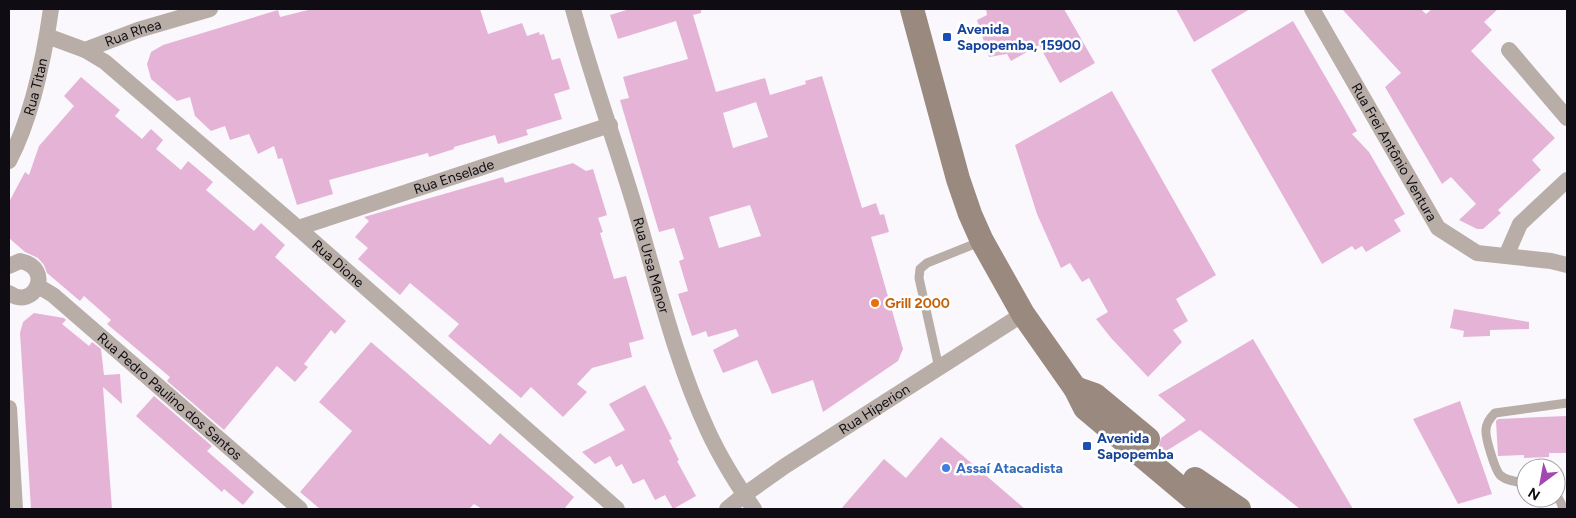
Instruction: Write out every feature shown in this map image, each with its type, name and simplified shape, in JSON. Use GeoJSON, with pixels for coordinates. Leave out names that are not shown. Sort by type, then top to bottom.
{"type":"FeatureCollection","features":[{"type":"Feature","properties":{"kind":"main road"},"geometry":{"type":"LineString","coordinates":[[912,9],[958,179],[970,214],[982,241],[1023,314],[1074,388],[1085,408],[1191,497],[1210,509]]}},
{"type":"Feature","properties":{"kind":"main road"},"geometry":{"type":"LineString","coordinates":[[1074,388],[1095,395],[1202,485],[1239,509]]}},
{"type":"Feature","properties":{"kind":"street","name":"Rua Titan"},"geometry":{"type":"LineString","coordinates":[[9,161],[24,126],[47,36],[51,9]]}},
{"type":"Feature","properties":{"kind":"street","name":"Rua Rhea"},"geometry":{"type":"LineString","coordinates":[[85,50],[138,30],[210,9]]}},
{"type":"Feature","properties":{"kind":"street","name":"Rua Ursa Menor"},"geometry":{"type":"LineString","coordinates":[[573,9],[587,60],[610,125],[683,368],[708,432],[754,509]]}},
{"type":"Feature","properties":{"kind":"street","name":"Rua Frei Antônio Ventura"},"geometry":{"type":"LineString","coordinates":[[1312,9],[1438,228],[1477,253],[1567,265]]}},
{"type":"Feature","properties":{"kind":"street","name":"Rua Dione"},"geometry":{"type":"LineString","coordinates":[[47,36],[85,50],[105,62],[298,228],[617,509]]}},
{"type":"Feature","properties":{"kind":"street"},"geometry":{"type":"LineString","coordinates":[[1509,50],[1567,118]]}},
{"type":"Feature","properties":{"kind":"street","name":"Rua Enselade"},"geometry":{"type":"LineString","coordinates":[[298,228],[610,125]]}},
{"type":"Feature","properties":{"kind":"street"},"geometry":{"type":"LineString","coordinates":[[1506,256],[1520,224],[1567,180]]}},
{"type":"Feature","properties":{"kind":"street"},"geometry":{"type":"LineString","coordinates":[[10,297],[24,297],[35,291],[38,286],[38,274],[32,264],[20,261],[11,262]]}},
{"type":"Feature","properties":{"kind":"street","name":"Rua Pedro Paulino dos Santos"},"geometry":{"type":"LineString","coordinates":[[38,286],[53,295],[300,509]]}},
{"type":"Feature","properties":{"kind":"street","name":"Rua Hiperion"},"geometry":{"type":"LineString","coordinates":[[727,509],[785,466],[1023,314]]}},
{"type":"Feature","properties":{"kind":"street"},"geometry":{"type":"LineString","coordinates":[[9,408],[15,509]]}},
{"type":"Feature","properties":{"kind":"lane"},"geometry":{"type":"LineString","coordinates":[[939,368],[919,278],[920,269],[927,264],[982,241]]}},
{"type":"Feature","properties":{"kind":"lane"},"geometry":{"type":"LineString","coordinates":[[1516,481],[1501,476],[1497,470],[1486,431],[1488,420],[1495,413],[1567,403]]}},
{"type":"Feature","properties":{"kind":"building"},"geometry":{"type":"Polygon","coordinates":[[[312,9],[480,9],[488,34],[522,23],[527,36],[539,32],[540,35],[544,34],[552,60],[560,58],[570,89],[554,94],[562,119],[526,130],[528,135],[498,144],[495,135],[454,147],[454,149],[429,157],[428,153],[329,180],[333,194],[297,205],[282,158],[278,159],[274,146],[258,154],[249,134],[230,140],[225,126],[211,131],[195,116],[190,97],[177,101],[151,79],[147,64],[151,52],[163,45],[278,10],[280,17],[312,9]]]}},
{"type":"Feature","properties":{"kind":"building"},"geometry":{"type":"Polygon","coordinates":[[[630,9],[701,9],[701,13],[693,15],[716,92],[765,78],[770,95],[806,84],[805,81],[822,76],[862,208],[876,203],[880,215],[884,214],[889,232],[871,237],[903,349],[898,361],[823,412],[813,380],[772,394],[757,360],[723,373],[713,350],[739,336],[736,329],[708,337],[706,331],[692,336],[678,294],[688,291],[679,261],[684,259],[674,228],[659,232],[620,100],[629,98],[623,77],[688,59],[676,21],[618,39],[610,15],[630,9]],[[756,102],[723,113],[733,148],[768,137],[756,102]],[[750,205],[709,217],[719,248],[761,236],[750,205]]]}},
{"type":"Feature","properties":{"kind":"building"},"geometry":{"type":"Polygon","coordinates":[[[986,9],[1064,9],[1095,63],[1060,83],[1039,45],[1011,61],[1007,54],[989,57],[977,20],[987,15],[986,9]]]}},
{"type":"Feature","properties":{"kind":"building"},"geometry":{"type":"Polygon","coordinates":[[[1176,9],[1250,9],[1194,42],[1176,9]]]}},
{"type":"Feature","properties":{"kind":"building"},"geometry":{"type":"Polygon","coordinates":[[[1342,9],[1421,9],[1426,14],[1432,9],[1498,9],[1484,22],[1492,30],[1471,51],[1555,138],[1532,160],[1541,170],[1498,210],[1501,213],[1483,229],[1477,229],[1459,220],[1476,204],[1451,177],[1442,184],[1385,87],[1401,73],[1342,9]]]}},
{"type":"Feature","properties":{"kind":"building"},"geometry":{"type":"Polygon","coordinates":[[[1293,21],[1357,131],[1352,134],[1369,152],[1405,214],[1394,220],[1401,231],[1366,252],[1362,246],[1355,250],[1352,246],[1322,264],[1211,70],[1293,21]]]}},
{"type":"Feature","properties":{"kind":"building"},"geometry":{"type":"Polygon","coordinates":[[[81,77],[120,110],[115,116],[142,139],[151,129],[163,140],[156,149],[181,170],[188,161],[213,182],[206,190],[254,231],[261,223],[285,245],[275,257],[346,321],[335,334],[331,330],[304,364],[308,367],[295,382],[277,366],[224,430],[167,381],[170,377],[107,324],[111,320],[84,296],[80,301],[47,273],[44,265],[38,258],[25,252],[9,238],[9,202],[25,172],[29,175],[39,146],[74,106],[64,96],[81,77]]]}},
{"type":"Feature","properties":{"kind":"building"},"geometry":{"type":"Polygon","coordinates":[[[1112,91],[1216,275],[1176,299],[1188,321],[1173,330],[1182,342],[1148,377],[1111,338],[1096,319],[1108,312],[1089,278],[1082,282],[1070,263],[1061,268],[1037,214],[1015,145],[1112,91]]]}},
{"type":"Feature","properties":{"kind":"building"},"geometry":{"type":"Polygon","coordinates":[[[573,163],[586,171],[593,169],[607,215],[598,218],[603,232],[600,233],[614,279],[626,276],[644,339],[629,343],[632,357],[592,368],[577,384],[587,392],[563,417],[531,387],[521,398],[448,336],[459,324],[410,283],[400,295],[358,259],[368,248],[355,237],[369,221],[364,217],[503,177],[505,183],[573,163]]]}},
{"type":"Feature","properties":{"kind":"building"},"geometry":{"type":"Polygon","coordinates":[[[1454,309],[1529,322],[1529,329],[1490,330],[1490,336],[1463,337],[1464,331],[1450,328],[1454,309]]]}},
{"type":"Feature","properties":{"kind":"building"},"geometry":{"type":"Polygon","coordinates":[[[34,313],[64,318],[66,320],[62,324],[89,346],[92,342],[101,349],[104,375],[120,374],[122,404],[103,387],[112,509],[31,509],[20,333],[23,322],[34,313]]]}},
{"type":"Feature","properties":{"kind":"building"},"geometry":{"type":"Polygon","coordinates":[[[1253,339],[1353,509],[1300,509],[1200,430],[1163,453],[1159,446],[1161,438],[1186,420],[1158,395],[1253,339]]]}},
{"type":"Feature","properties":{"kind":"building"},"geometry":{"type":"Polygon","coordinates":[[[371,342],[490,445],[500,433],[574,497],[564,509],[482,509],[474,504],[469,509],[320,509],[300,492],[352,431],[319,402],[371,342]]]}},
{"type":"Feature","properties":{"kind":"building"},"geometry":{"type":"Polygon","coordinates":[[[645,385],[672,439],[669,440],[679,460],[677,461],[696,496],[673,509],[665,495],[655,500],[644,479],[633,484],[622,464],[616,467],[610,456],[595,464],[582,452],[625,430],[609,404],[645,385]]]}},
{"type":"Feature","properties":{"kind":"building"},"geometry":{"type":"Polygon","coordinates":[[[154,396],[212,446],[207,451],[254,492],[243,505],[224,489],[222,492],[136,416],[154,396]]]}},
{"type":"Feature","properties":{"kind":"building"},"geometry":{"type":"Polygon","coordinates":[[[1460,401],[1492,494],[1458,504],[1413,419],[1460,401]]]}},
{"type":"Feature","properties":{"kind":"building"},"geometry":{"type":"Polygon","coordinates":[[[1566,416],[1567,453],[1549,453],[1549,457],[1524,458],[1524,455],[1498,456],[1496,421],[1498,419],[1566,416]]]}},
{"type":"Feature","properties":{"kind":"building","name":"Assaí Atacadista"},"geometry":{"type":"Polygon","coordinates":[[[941,437],[1025,509],[841,509],[884,459],[906,478],[941,437]]]}},
{"type":"Feature","properties":{"kind":"place","name":"Avenida Sapopemba, 15900"},"geometry":{"type":"Point","coordinates":[947,37]}},
{"type":"Feature","properties":{"kind":"place","name":"Grill 2000"},"geometry":{"type":"Point","coordinates":[875,303]}},
{"type":"Feature","properties":{"kind":"place","name":"Avenida Sapopemba"},"geometry":{"type":"Point","coordinates":[1087,446]}},
{"type":"Feature","properties":{"kind":"place","name":"Assaí Atacadista"},"geometry":{"type":"Point","coordinates":[946,468]}}]}
